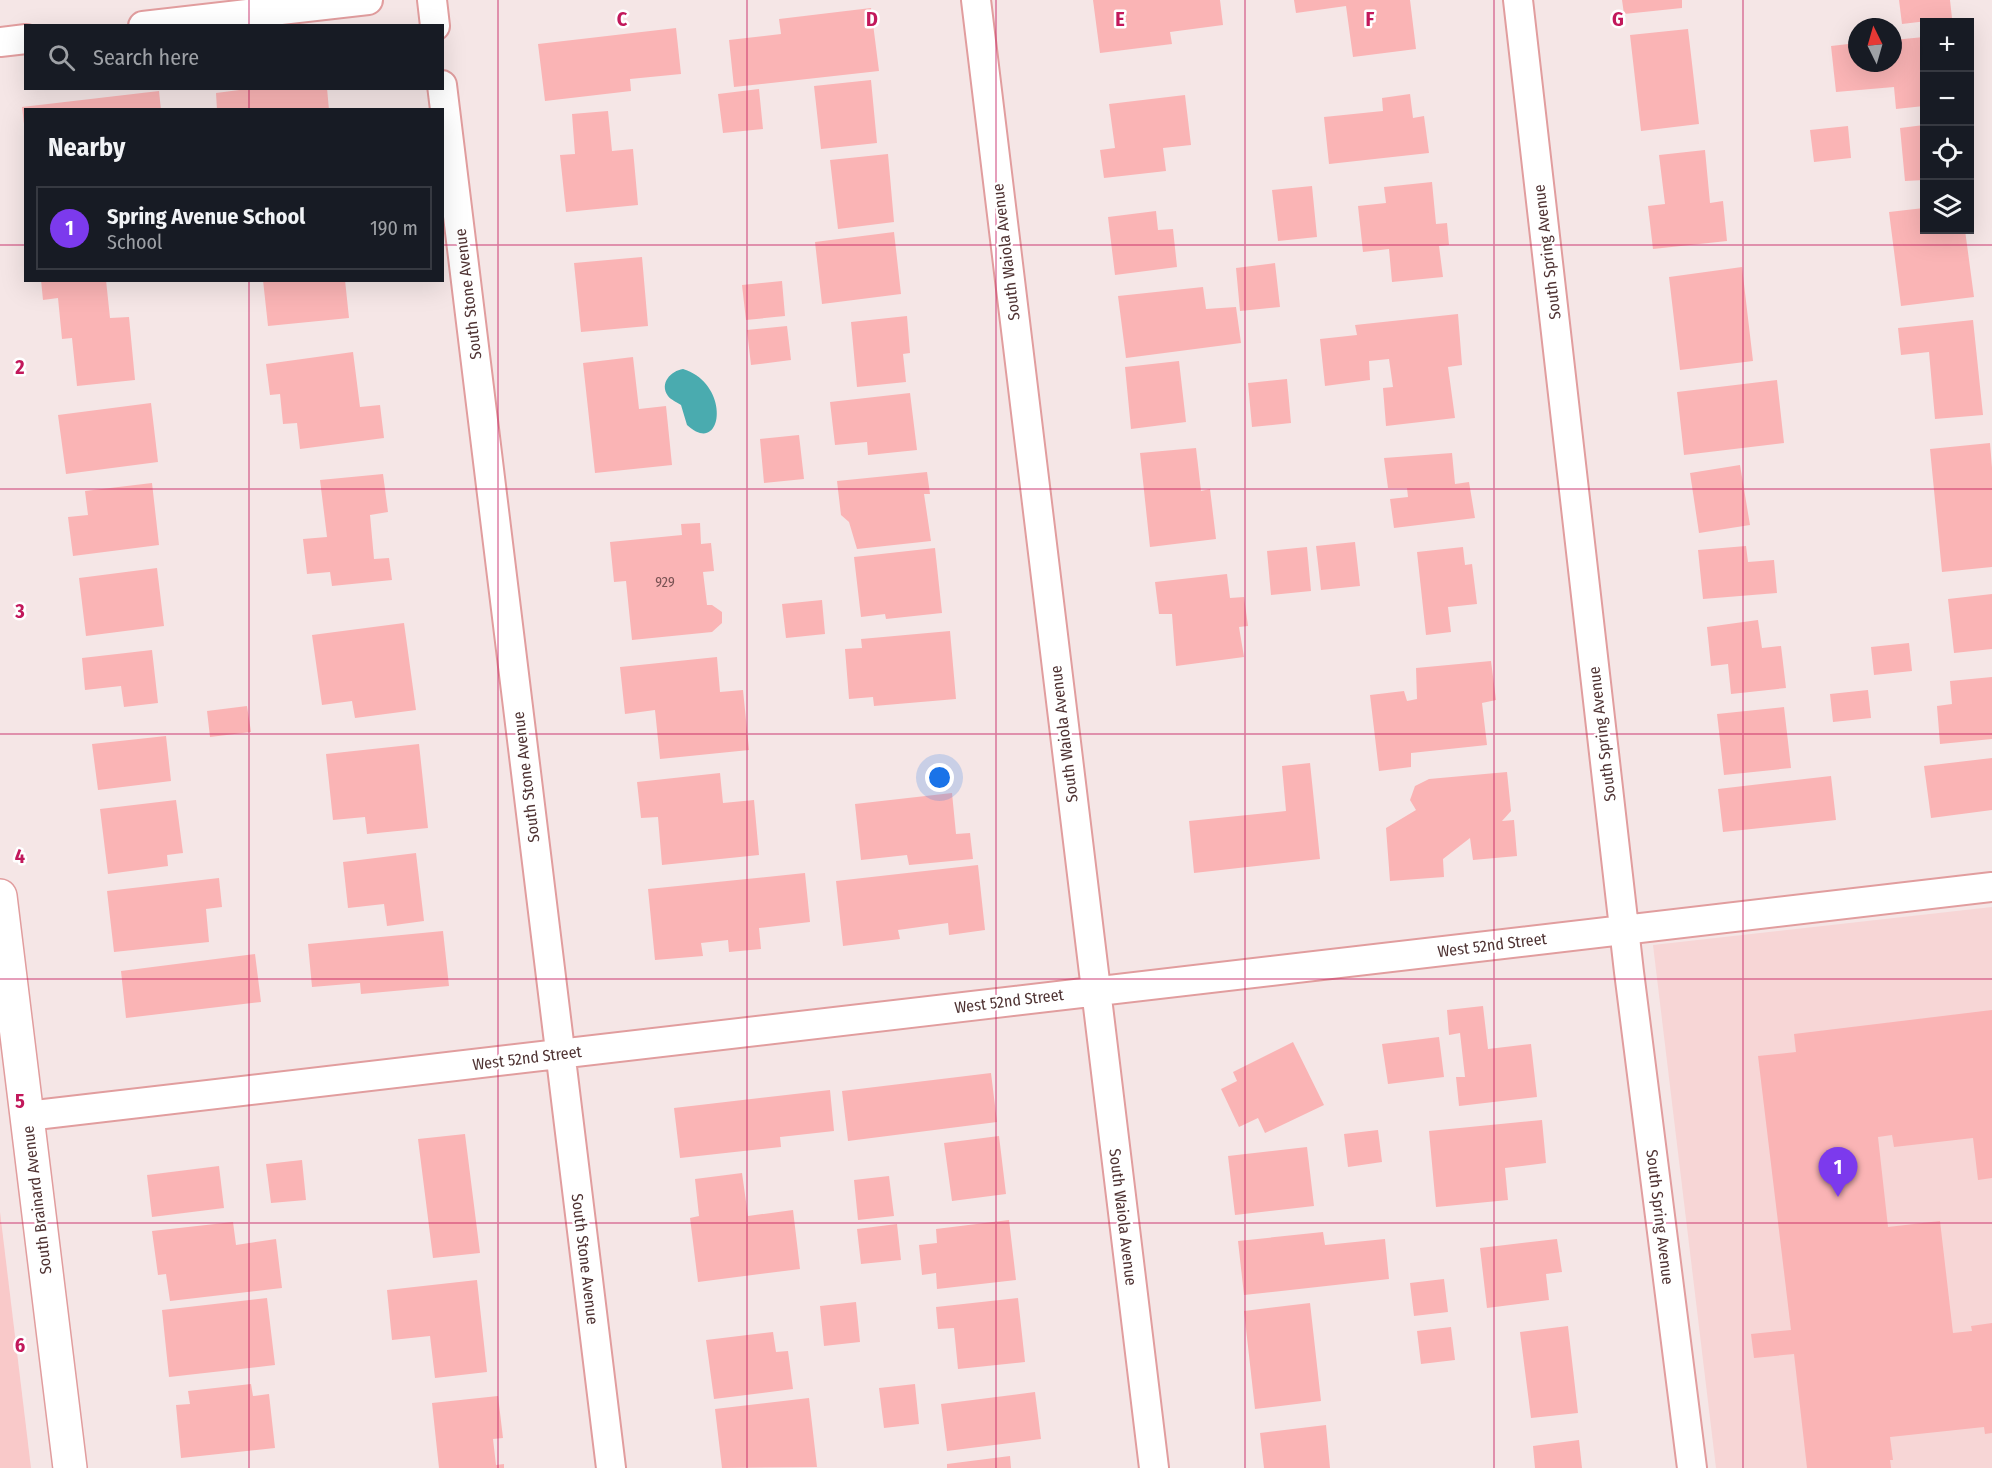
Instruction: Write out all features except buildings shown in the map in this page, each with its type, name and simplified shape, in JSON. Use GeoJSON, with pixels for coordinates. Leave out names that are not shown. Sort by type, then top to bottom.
{"type":"FeatureCollection","features":[{"type":"Feature","properties":{"kind":"street"},"geometry":{"type":"LineString","coordinates":[[159,24],[368,0]]}},
{"type":"Feature","properties":{"kind":"street"},"geometry":{"type":"LineString","coordinates":[[432,0],[435,24]]}},
{"type":"Feature","properties":{"kind":"street","name":"South Waiola Avenue"},"geometry":{"type":"LineString","coordinates":[[976,0],[1154,1468]]}},
{"type":"Feature","properties":{"kind":"street","name":"South Spring Avenue"},"geometry":{"type":"LineString","coordinates":[[1518,0],[1624,930],[1692,1468]]}},
{"type":"Feature","properties":{"kind":"street"},"geometry":{"type":"LineString","coordinates":[[0,42],[24,39]]}},
{"type":"Feature","properties":{"kind":"street","name":"South Stone Avenue"},"geometry":{"type":"LineString","coordinates":[[443,90],[610,1468]]}},
{"type":"Feature","properties":{"kind":"street","name":"West 52nd Street"},"geometry":{"type":"LineString","coordinates":[[27,1116],[1992,887]]}},
{"type":"Feature","properties":{"kind":"street","name":"South Brainard Avenue"},"geometry":{"type":"LineString","coordinates":[[0,896],[70,1468]]}},
{"type":"Feature","properties":{"kind":"shaded area"},"geometry":{"type":"Polygon","coordinates":[[[1992,907],[1992,1468],[1716,1468],[1653,945],[1992,907]]]}},
{"type":"Feature","properties":{"kind":"shaded area"},"geometry":{"type":"Polygon","coordinates":[[[0,1212],[31,1468],[0,1468],[0,1212]]]}},
{"type":"Feature","properties":{"kind":"water"},"geometry":{"type":"Polygon","coordinates":[[[683,369],[699,377],[709,389],[715,402],[717,415],[714,426],[708,432],[699,433],[687,425],[681,405],[669,397],[666,391],[668,378],[674,372],[683,369]]]}},
{"type":"Feature","properties":{"kind":"place","name":"Spring Avenue School"},"geometry":{"type":"Point","coordinates":[1838,1197]}}]}
